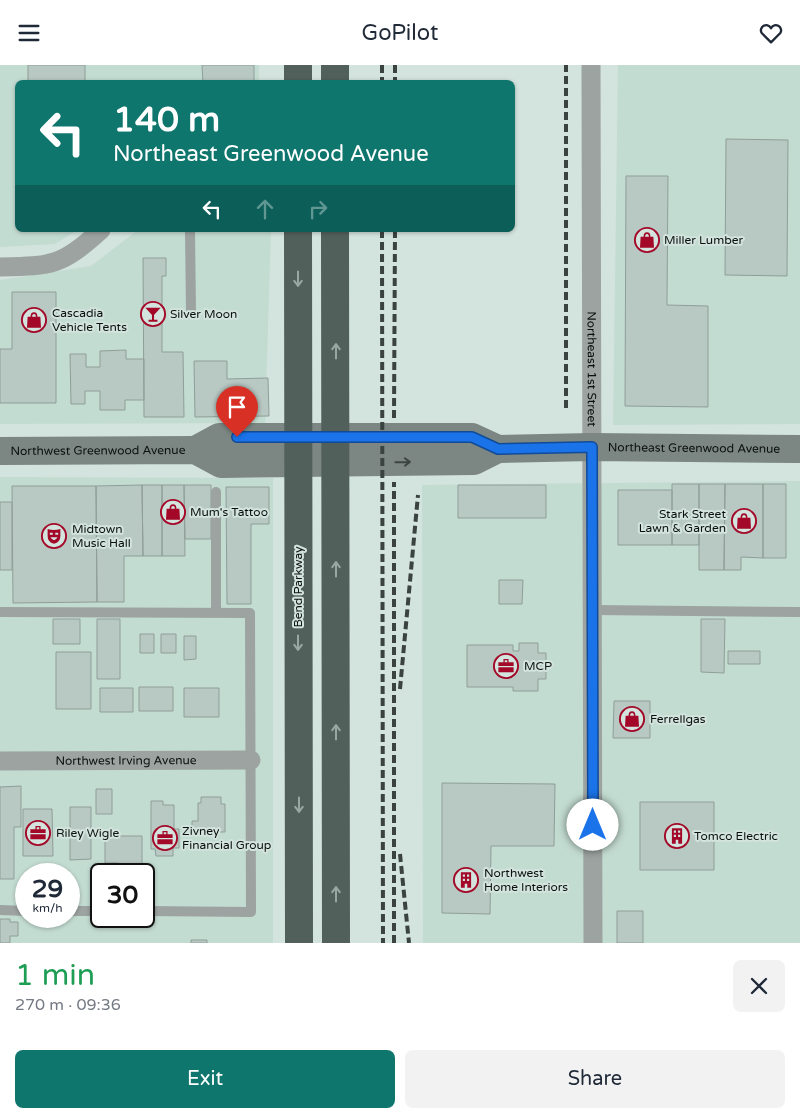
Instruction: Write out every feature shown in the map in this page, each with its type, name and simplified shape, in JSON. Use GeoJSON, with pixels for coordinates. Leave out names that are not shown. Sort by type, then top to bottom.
{"type":"FeatureCollection","features":[{"type":"Feature","properties":{"kind":"highway"},"geometry":{"type":"LineString","coordinates":[[298,65],[298,80]]}},
{"type":"Feature","properties":{"kind":"highway"},"geometry":{"type":"LineString","coordinates":[[335,65],[335,80]]}},
{"type":"Feature","properties":{"kind":"highway","name":"Bend Parkway"},"geometry":{"type":"LineString","coordinates":[[298,232],[300,943]]}},
{"type":"Feature","properties":{"kind":"highway"},"geometry":{"type":"LineString","coordinates":[[335,232],[336,943]]}},
{"type":"Feature","properties":{"kind":"main road","name":"Northeast Greenwood Avenue"},"geometry":{"type":"LineString","coordinates":[[354,449],[474,461],[498,449],[592,447],[800,449]]}},
{"type":"Feature","properties":{"kind":"main road","name":"Northwest Greenwood Avenue"},"geometry":{"type":"LineString","coordinates":[[0,451],[195,450],[221,464],[354,449]]}},
{"type":"Feature","properties":{"kind":"street","name":"Northeast 1st Street"},"geometry":{"type":"LineString","coordinates":[[591,65],[594,943]]}},
{"type":"Feature","properties":{"kind":"street"},"geometry":{"type":"LineString","coordinates":[[0,267],[53,264],[70,256],[99,232]]}},
{"type":"Feature","properties":{"kind":"street","name":"Northwest Irving Avenue"},"geometry":{"type":"LineString","coordinates":[[0,761],[251,760]]}},
{"type":"Feature","properties":{"kind":"lane"},"geometry":{"type":"LineString","coordinates":[[190,232],[191,312]]}},
{"type":"Feature","properties":{"kind":"lane"},"geometry":{"type":"LineString","coordinates":[[216,492],[216,613]]}},
{"type":"Feature","properties":{"kind":"lane"},"geometry":{"type":"LineString","coordinates":[[593,610],[800,612]]}},
{"type":"Feature","properties":{"kind":"lane"},"geometry":{"type":"LineString","coordinates":[[0,613],[250,613],[251,911],[155,911]]}},
{"type":"Feature","properties":{"kind":"lane"},"geometry":{"type":"LineString","coordinates":[[0,911],[15,911]]}},
{"type":"Feature","properties":{"kind":"shaded area"},"geometry":{"type":"Polygon","coordinates":[[[0,65],[259,65],[259,80],[15,80],[15,232],[75,232],[55,244],[0,247],[0,65]]]}},
{"type":"Feature","properties":{"kind":"shaded area"},"geometry":{"type":"Polygon","coordinates":[[[618,65],[800,65],[800,424],[613,425],[618,65]]]}},
{"type":"Feature","properties":{"kind":"shaded area"},"geometry":{"type":"Polygon","coordinates":[[[135,232],[271,232],[265,423],[0,424],[0,280],[91,266],[135,232]]]}},
{"type":"Feature","properties":{"kind":"shaded area"},"geometry":{"type":"Polygon","coordinates":[[[0,477],[273,478],[273,943],[0,943],[0,477]]]}},
{"type":"Feature","properties":{"kind":"shaded area"},"geometry":{"type":"Polygon","coordinates":[[[800,481],[800,943],[423,943],[422,485],[800,481]]]}},
{"type":"Feature","properties":{"kind":"building"},"geometry":{"type":"Polygon","coordinates":[[[28,65],[85,65],[85,80],[28,80],[28,65]]]}},
{"type":"Feature","properties":{"kind":"building"},"geometry":{"type":"Polygon","coordinates":[[[202,65],[254,65],[254,80],[203,80],[202,65]]]}},
{"type":"Feature","properties":{"kind":"building"},"geometry":{"type":"Polygon","coordinates":[[[726,139],[788,140],[787,276],[725,275],[726,139]]]}},
{"type":"Feature","properties":{"kind":"building","name":"Miller Lumber"},"geometry":{"type":"Polygon","coordinates":[[[626,176],[668,176],[667,305],[708,306],[708,407],[625,406],[626,176]]]}},
{"type":"Feature","properties":{"kind":"building","name":"Silver Moon"},"geometry":{"type":"Polygon","coordinates":[[[143,258],[166,258],[166,276],[162,276],[162,352],[183,352],[184,417],[144,417],[143,258]]]}},
{"type":"Feature","properties":{"kind":"building","name":"Cascadia Vehicle Tents"},"geometry":{"type":"Polygon","coordinates":[[[12,292],[56,292],[56,403],[0,403],[0,349],[12,349],[12,292]]]}},
{"type":"Feature","properties":{"kind":"building"},"geometry":{"type":"Polygon","coordinates":[[[126,350],[126,359],[144,359],[144,400],[125,400],[125,410],[100,410],[100,391],[85,391],[85,404],[71,404],[70,354],[86,354],[86,367],[100,367],[100,351],[126,350]]]}},
{"type":"Feature","properties":{"kind":"building"},"geometry":{"type":"Polygon","coordinates":[[[194,361],[227,361],[227,379],[268,378],[269,416],[195,417],[194,361]]]}},
{"type":"Feature","properties":{"kind":"building"},"geometry":{"type":"Polygon","coordinates":[[[672,484],[699,484],[699,545],[672,545],[672,484]]]}},
{"type":"Feature","properties":{"kind":"building"},"geometry":{"type":"Polygon","coordinates":[[[699,484],[725,484],[724,570],[699,570],[699,484]]]}},
{"type":"Feature","properties":{"kind":"building","name":"Stark Street Lawn & Garden"},"geometry":{"type":"Polygon","coordinates":[[[725,484],[763,484],[763,558],[741,557],[741,570],[724,570],[725,484]]]}},
{"type":"Feature","properties":{"kind":"building"},"geometry":{"type":"Polygon","coordinates":[[[763,484],[786,484],[786,558],[763,558],[763,484]]]}},
{"type":"Feature","properties":{"kind":"building"},"geometry":{"type":"Polygon","coordinates":[[[142,485],[143,556],[124,556],[124,602],[97,602],[96,486],[142,485]]]}},
{"type":"Feature","properties":{"kind":"building"},"geometry":{"type":"Polygon","coordinates":[[[142,485],[162,485],[162,556],[143,556],[142,485]]]}},
{"type":"Feature","properties":{"kind":"building","name":"Mum's Tattoo"},"geometry":{"type":"Polygon","coordinates":[[[162,485],[184,485],[185,556],[162,556],[162,485]]]}},
{"type":"Feature","properties":{"kind":"building"},"geometry":{"type":"Polygon","coordinates":[[[184,485],[211,485],[211,539],[185,539],[184,485]]]}},
{"type":"Feature","properties":{"kind":"building"},"geometry":{"type":"Polygon","coordinates":[[[458,485],[546,485],[546,518],[458,518],[458,485]]]}},
{"type":"Feature","properties":{"kind":"building","name":"Midtown Music Hall"},"geometry":{"type":"Polygon","coordinates":[[[12,486],[96,486],[97,602],[13,603],[12,486]]]}},
{"type":"Feature","properties":{"kind":"building"},"geometry":{"type":"Polygon","coordinates":[[[226,487],[269,487],[269,524],[251,524],[251,604],[227,604],[226,487]]]}},
{"type":"Feature","properties":{"kind":"building"},"geometry":{"type":"Polygon","coordinates":[[[618,490],[672,490],[672,545],[618,545],[618,490]]]}},
{"type":"Feature","properties":{"kind":"building"},"geometry":{"type":"Polygon","coordinates":[[[0,502],[12,502],[12,570],[0,570],[0,502]]]}},
{"type":"Feature","properties":{"kind":"building"},"geometry":{"type":"Polygon","coordinates":[[[499,580],[523,580],[522,604],[499,604],[499,580]]]}},
{"type":"Feature","properties":{"kind":"building"},"geometry":{"type":"Polygon","coordinates":[[[53,619],[80,619],[80,644],[53,644],[53,619]]]}},
{"type":"Feature","properties":{"kind":"building"},"geometry":{"type":"Polygon","coordinates":[[[97,619],[120,619],[120,679],[97,679],[97,619]]]}},
{"type":"Feature","properties":{"kind":"building"},"geometry":{"type":"Polygon","coordinates":[[[701,619],[725,619],[724,673],[701,672],[701,619]]]}},
{"type":"Feature","properties":{"kind":"building"},"geometry":{"type":"Polygon","coordinates":[[[140,634],[154,634],[154,653],[140,653],[140,634]]]}},
{"type":"Feature","properties":{"kind":"building"},"geometry":{"type":"Polygon","coordinates":[[[161,634],[176,634],[176,653],[161,653],[161,634]]]}},
{"type":"Feature","properties":{"kind":"building"},"geometry":{"type":"Polygon","coordinates":[[[184,636],[196,636],[196,659],[184,660],[184,636]]]}},
{"type":"Feature","properties":{"kind":"building","name":"MCP"},"geometry":{"type":"Polygon","coordinates":[[[519,643],[538,643],[538,653],[546,653],[546,679],[538,679],[538,691],[513,691],[513,687],[467,687],[467,645],[513,645],[513,651],[519,651],[519,643]]]}},
{"type":"Feature","properties":{"kind":"building"},"geometry":{"type":"Polygon","coordinates":[[[728,651],[760,651],[760,664],[728,664],[728,651]]]}},
{"type":"Feature","properties":{"kind":"building"},"geometry":{"type":"Polygon","coordinates":[[[56,652],[91,652],[91,709],[56,709],[56,652]]]}},
{"type":"Feature","properties":{"kind":"building"},"geometry":{"type":"Polygon","coordinates":[[[139,687],[173,687],[173,711],[139,711],[139,687]]]}},
{"type":"Feature","properties":{"kind":"building"},"geometry":{"type":"Polygon","coordinates":[[[100,688],[133,688],[133,712],[100,712],[100,688]]]}},
{"type":"Feature","properties":{"kind":"building"},"geometry":{"type":"Polygon","coordinates":[[[184,688],[219,688],[219,717],[184,717],[184,688]]]}},
{"type":"Feature","properties":{"kind":"building","name":"Ferrellgas"},"geometry":{"type":"Polygon","coordinates":[[[614,701],[650,701],[650,738],[613,738],[614,701]]]}},
{"type":"Feature","properties":{"kind":"building","name":"Northwest Home Interiors"},"geometry":{"type":"Polygon","coordinates":[[[442,783],[555,784],[554,846],[491,846],[490,914],[442,913],[442,783]]]}},
{"type":"Feature","properties":{"kind":"building"},"geometry":{"type":"Polygon","coordinates":[[[21,786],[21,827],[14,827],[14,879],[0,879],[0,787],[21,786]]]}},
{"type":"Feature","properties":{"kind":"building"},"geometry":{"type":"Polygon","coordinates":[[[96,789],[112,789],[112,814],[96,814],[96,789]]]}},
{"type":"Feature","properties":{"kind":"building"},"geometry":{"type":"Polygon","coordinates":[[[201,797],[221,797],[221,804],[225,804],[225,832],[192,832],[192,821],[198,821],[198,803],[201,803],[201,797]]]}},
{"type":"Feature","properties":{"kind":"building","name":"Zivney Financial Group"},"geometry":{"type":"Polygon","coordinates":[[[151,801],[163,801],[163,805],[174,805],[174,829],[179,829],[179,848],[173,848],[173,856],[156,856],[155,849],[151,849],[151,801]]]}},
{"type":"Feature","properties":{"kind":"building","name":"Tomco Electric"},"geometry":{"type":"Polygon","coordinates":[[[640,802],[714,802],[714,870],[640,870],[640,802]]]}},
{"type":"Feature","properties":{"kind":"building"},"geometry":{"type":"Polygon","coordinates":[[[70,807],[91,807],[91,859],[70,860],[70,807]]]}},
{"type":"Feature","properties":{"kind":"building","name":"Riley Wigle"},"geometry":{"type":"Polygon","coordinates":[[[23,809],[52,809],[53,856],[23,856],[23,809]]]}},
{"type":"Feature","properties":{"kind":"building"},"geometry":{"type":"Polygon","coordinates":[[[105,836],[142,836],[142,863],[105,863],[105,836]]]}},
{"type":"Feature","properties":{"kind":"building"},"geometry":{"type":"Polygon","coordinates":[[[617,911],[643,911],[643,943],[617,943],[617,911]]]}},
{"type":"Feature","properties":{"kind":"building"},"geometry":{"type":"Polygon","coordinates":[[[0,919],[10,919],[10,922],[15,922],[15,928],[18,928],[18,936],[10,936],[10,943],[0,943],[0,919]]]}},
{"type":"Feature","properties":{"kind":"building"},"geometry":{"type":"Polygon","coordinates":[[[191,940],[207,940],[207,943],[191,943],[191,940]]]}},
{"type":"Feature","properties":{"kind":"railway"},"geometry":{"type":"LineString","coordinates":[[382,65],[382,80]]}},
{"type":"Feature","properties":{"kind":"railway"},"geometry":{"type":"LineString","coordinates":[[395,65],[395,80]]}},
{"type":"Feature","properties":{"kind":"railway"},"geometry":{"type":"LineString","coordinates":[[566,65],[566,408]]}},
{"type":"Feature","properties":{"kind":"railway"},"geometry":{"type":"LineString","coordinates":[[382,232],[383,943]]}},
{"type":"Feature","properties":{"kind":"railway"},"geometry":{"type":"LineString","coordinates":[[394,418],[395,232]]}},
{"type":"Feature","properties":{"kind":"railway"},"geometry":{"type":"LineString","coordinates":[[394,482],[394,943]]}},
{"type":"Feature","properties":{"kind":"railway"},"geometry":{"type":"LineString","coordinates":[[400,689],[418,495]]}},
{"type":"Feature","properties":{"kind":"railway"},"geometry":{"type":"LineString","coordinates":[[400,854],[409,943]]}},
{"type":"Feature","properties":{"kind":"place","name":"Miller Lumber"},"geometry":{"type":"Point","coordinates":[647,240]}},
{"type":"Feature","properties":{"kind":"place","name":"Silver Moon"},"geometry":{"type":"Point","coordinates":[153,314]}},
{"type":"Feature","properties":{"kind":"place","name":"Cascadia Vehicle Tents"},"geometry":{"type":"Point","coordinates":[34,320]}},
{"type":"Feature","properties":{"kind":"place","name":"Mum's Tattoo"},"geometry":{"type":"Point","coordinates":[173,512]}},
{"type":"Feature","properties":{"kind":"place","name":"Stark Street Lawn & Garden"},"geometry":{"type":"Point","coordinates":[744,521]}},
{"type":"Feature","properties":{"kind":"place","name":"Midtown Music Hall"},"geometry":{"type":"Point","coordinates":[54,536]}},
{"type":"Feature","properties":{"kind":"place","name":"MCP"},"geometry":{"type":"Point","coordinates":[506,666]}},
{"type":"Feature","properties":{"kind":"place","name":"Ferrellgas"},"geometry":{"type":"Point","coordinates":[632,719]}},
{"type":"Feature","properties":{"kind":"place","name":"Riley Wigle"},"geometry":{"type":"Point","coordinates":[38,833]}},
{"type":"Feature","properties":{"kind":"place","name":"Tomco Electric"},"geometry":{"type":"Point","coordinates":[677,836]}},
{"type":"Feature","properties":{"kind":"place","name":"Zivney Financial Group"},"geometry":{"type":"Point","coordinates":[165,838]}},
{"type":"Feature","properties":{"kind":"place","name":"Northwest Home Interiors"},"geometry":{"type":"Point","coordinates":[466,880]}},
{"type":"Feature","properties":{"kind":"route"},"geometry":{"type":"LineString","coordinates":[[237,437],[472,437],[498,449],[592,447],[593,825]]}}]}
